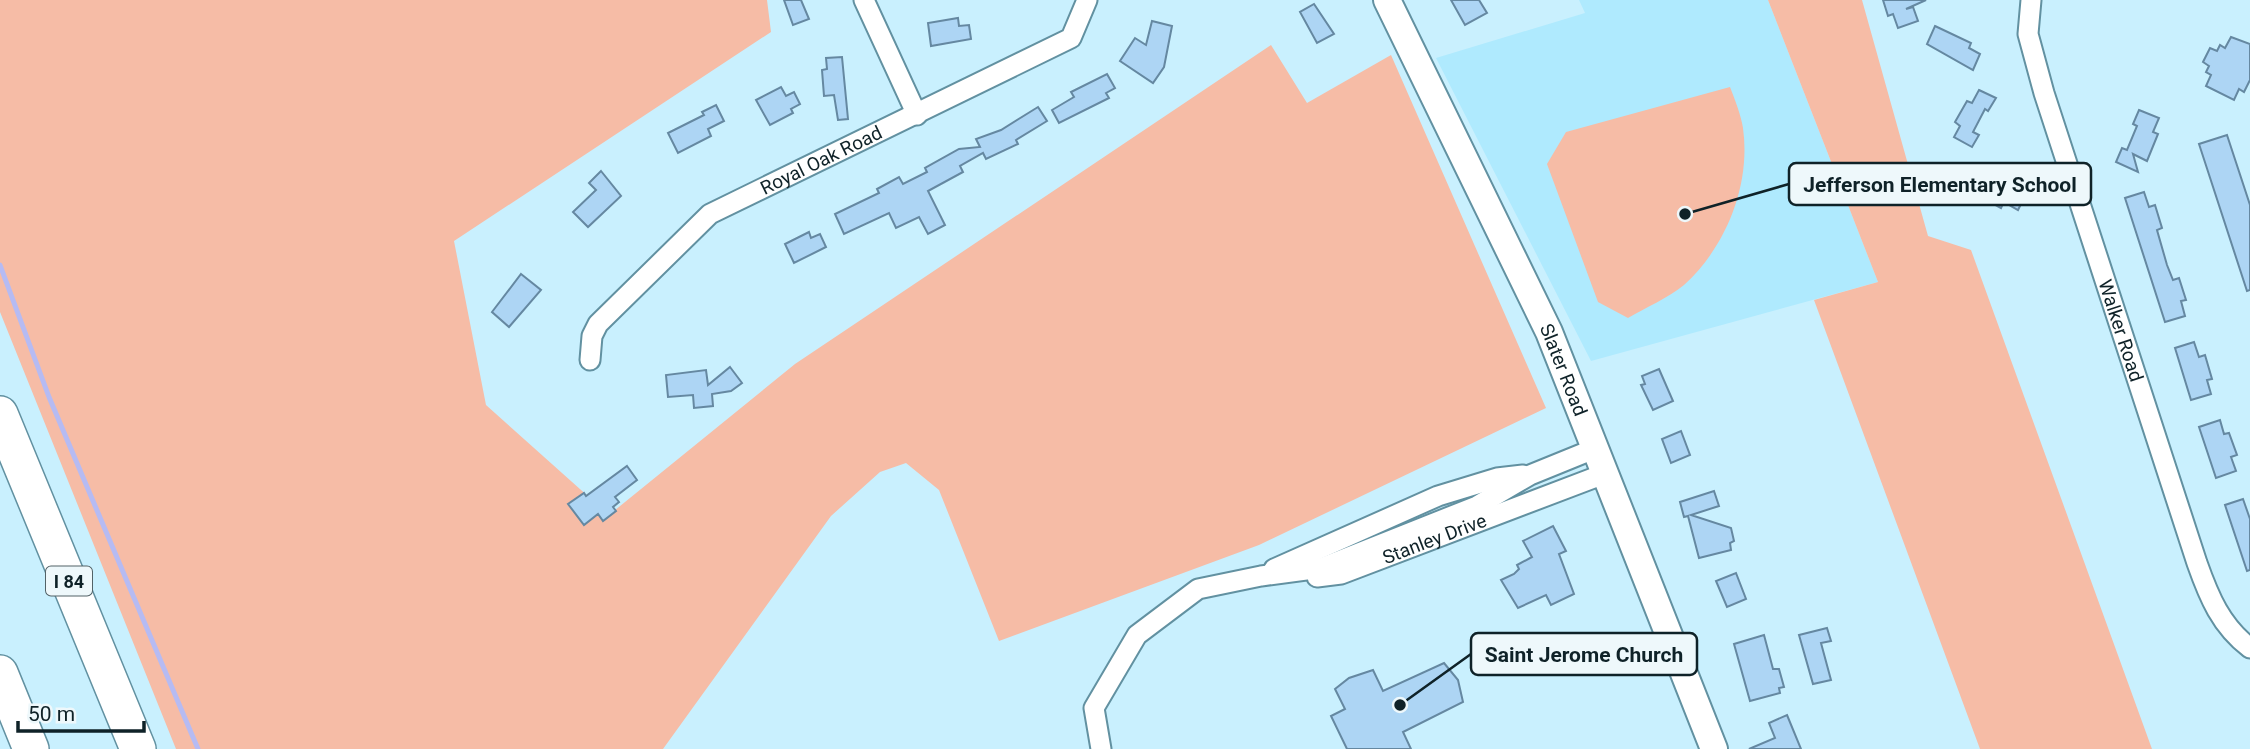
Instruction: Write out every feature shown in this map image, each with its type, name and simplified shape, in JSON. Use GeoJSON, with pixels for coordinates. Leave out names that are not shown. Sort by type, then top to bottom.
{"type":"FeatureCollection","features":[{"type":"Feature","properties":{"kind":"highway","name":"I 84"},"geometry":{"type":"LineString","coordinates":[[0,414],[138,749]]}},
{"type":"Feature","properties":{"kind":"highway"},"geometry":{"type":"LineString","coordinates":[[0,674],[31,749]]}},
{"type":"Feature","properties":{"kind":"main road","name":"Slater Road"},"geometry":{"type":"LineString","coordinates":[[1387,0],[1549,332],[1714,749]]}},
{"type":"Feature","properties":{"kind":"street"},"geometry":{"type":"LineString","coordinates":[[864,0],[916,115]]}},
{"type":"Feature","properties":{"kind":"street","name":"Royal Oak Road"},"geometry":{"type":"LineString","coordinates":[[590,360],[592,336],[598,324],[710,214],[1071,38],[1087,0]]}},
{"type":"Feature","properties":{"kind":"street","name":"Walker Road"},"geometry":{"type":"LineString","coordinates":[[2031,0],[2028,34],[2045,93],[2197,563],[2208,595],[2222,620],[2233,634],[2250,648]]}},
{"type":"Feature","properties":{"kind":"street","name":"Stanley Drive"},"geometry":{"type":"LineString","coordinates":[[1101,749],[1094,708],[1137,635],[1198,589],[1261,576],[1321,568],[1477,506],[1530,475],[1594,449]]}},
{"type":"Feature","properties":{"kind":"street","name":"Stanley Drive"},"geometry":{"type":"LineString","coordinates":[[1261,576],[1299,579],[1341,574],[1604,474]]}},
{"type":"Feature","properties":{"kind":"shaded area"},"geometry":{"type":"Polygon","coordinates":[[[0,0],[767,0],[771,32],[454,241],[486,405],[609,515],[795,364],[1271,45],[1307,103],[1391,55],[1546,408],[1259,545],[999,641],[939,490],[906,463],[880,472],[831,516],[663,749],[176,749],[0,312],[0,0]]]}},
{"type":"Feature","properties":{"kind":"shaded area"},"geometry":{"type":"Polygon","coordinates":[[[1579,0],[1768,0],[1878,282],[1591,361],[1436,58],[1585,13],[1579,0]]]}},
{"type":"Feature","properties":{"kind":"shaded area"},"geometry":{"type":"Polygon","coordinates":[[[1768,0],[1862,0],[1928,236],[1971,250],[2152,749],[1980,749],[1814,300],[1878,282],[1768,0]]]}},
{"type":"Feature","properties":{"kind":"shaded area"},"geometry":{"type":"Polygon","coordinates":[[[1730,87],[1742,123],[1744,150],[1739,193],[1732,214],[1712,252],[1684,285],[1628,318],[1598,302],[1547,164],[1566,132],[1730,87]]]}},
{"type":"Feature","properties":{"kind":"building"},"geometry":{"type":"Polygon","coordinates":[[[784,0],[801,0],[809,19],[793,25],[784,0]]]}},
{"type":"Feature","properties":{"kind":"building"},"geometry":{"type":"Polygon","coordinates":[[[1451,0],[1479,0],[1487,13],[1465,25],[1451,0]]]}},
{"type":"Feature","properties":{"kind":"building"},"geometry":{"type":"Polygon","coordinates":[[[1883,0],[1926,0],[1906,9],[1913,7],[1918,21],[1898,28],[1893,14],[1888,16],[1883,0]]]}},
{"type":"Feature","properties":{"kind":"building"},"geometry":{"type":"Polygon","coordinates":[[[1314,4],[1334,34],[1317,43],[1300,12],[1314,4]]]}},
{"type":"Feature","properties":{"kind":"building"},"geometry":{"type":"Polygon","coordinates":[[[958,18],[959,26],[969,25],[971,39],[931,46],[928,23],[958,18]]]}},
{"type":"Feature","properties":{"kind":"building"},"geometry":{"type":"Polygon","coordinates":[[[1152,21],[1172,26],[1164,67],[1153,83],[1120,61],[1135,38],[1146,45],[1152,21]]]}},
{"type":"Feature","properties":{"kind":"building"},"geometry":{"type":"Polygon","coordinates":[[[1935,26],[1971,43],[1969,48],[1980,54],[1973,70],[1927,44],[1935,26]]]}},
{"type":"Feature","properties":{"kind":"building"},"geometry":{"type":"Polygon","coordinates":[[[2231,37],[2250,44],[2250,80],[2244,92],[2239,89],[2234,100],[2206,86],[2211,75],[2206,72],[2209,66],[2203,62],[2210,48],[2217,51],[2220,45],[2225,48],[2231,37]]]}},
{"type":"Feature","properties":{"kind":"building"},"geometry":{"type":"Polygon","coordinates":[[[842,57],[848,119],[838,120],[834,95],[824,96],[822,70],[827,69],[826,58],[842,57]]]}},
{"type":"Feature","properties":{"kind":"building"},"geometry":{"type":"Polygon","coordinates":[[[1107,74],[1115,88],[1106,93],[1109,98],[1059,123],[1052,110],[1074,97],[1071,92],[1107,74]]]}},
{"type":"Feature","properties":{"kind":"building"},"geometry":{"type":"Polygon","coordinates":[[[781,87],[786,96],[794,92],[800,104],[791,109],[793,113],[770,125],[756,100],[781,87]]]}},
{"type":"Feature","properties":{"kind":"building"},"geometry":{"type":"Polygon","coordinates":[[[1979,90],[1996,98],[1988,111],[1985,109],[1973,132],[1979,135],[1972,147],[1954,137],[1960,126],[1955,122],[1967,101],[1972,103],[1979,90]]]}},
{"type":"Feature","properties":{"kind":"building"},"geometry":{"type":"Polygon","coordinates":[[[716,105],[724,121],[708,129],[711,136],[678,153],[668,133],[704,115],[702,112],[716,105]]]}},
{"type":"Feature","properties":{"kind":"building"},"geometry":{"type":"Polygon","coordinates":[[[1038,107],[1047,121],[1016,140],[1018,144],[986,159],[983,153],[960,166],[963,172],[928,191],[945,225],[928,234],[919,217],[896,228],[889,213],[844,234],[835,214],[879,193],[877,189],[899,177],[903,184],[927,172],[925,168],[959,149],[980,147],[976,139],[1001,130],[1038,107]]]}},
{"type":"Feature","properties":{"kind":"building"},"geometry":{"type":"Polygon","coordinates":[[[2139,110],[2159,118],[2153,132],[2158,134],[2147,161],[2133,154],[2138,172],[2116,162],[2122,148],[2127,150],[2137,126],[2133,124],[2139,110]]]}},
{"type":"Feature","properties":{"kind":"building"},"geometry":{"type":"Polygon","coordinates":[[[2227,135],[2250,205],[2250,290],[2247,291],[2199,144],[2227,135]]]}},
{"type":"Feature","properties":{"kind":"building"},"geometry":{"type":"Polygon","coordinates":[[[601,171],[621,196],[588,227],[573,212],[596,190],[589,183],[601,171]]]}},
{"type":"Feature","properties":{"kind":"building"},"geometry":{"type":"Polygon","coordinates":[[[1987,184],[2007,195],[2001,208],[1981,197],[1987,184]]]}},
{"type":"Feature","properties":{"kind":"building"},"geometry":{"type":"Polygon","coordinates":[[[2010,191],[2024,198],[2018,210],[2004,202],[2010,191]]]}},
{"type":"Feature","properties":{"kind":"building"},"geometry":{"type":"Polygon","coordinates":[[[2144,192],[2149,207],[2155,205],[2162,228],[2157,230],[2167,265],[2173,280],[2179,278],[2186,300],[2181,301],[2185,316],[2165,322],[2125,198],[2144,192]]]}},
{"type":"Feature","properties":{"kind":"building"},"geometry":{"type":"Polygon","coordinates":[[[809,232],[811,238],[820,234],[826,247],[794,263],[785,244],[809,232]]]}},
{"type":"Feature","properties":{"kind":"building"},"geometry":{"type":"Polygon","coordinates":[[[521,274],[541,290],[509,327],[492,312],[521,274]]]}},
{"type":"Feature","properties":{"kind":"building"},"geometry":{"type":"Polygon","coordinates":[[[2194,342],[2199,357],[2205,355],[2212,379],[2207,380],[2211,394],[2191,400],[2175,348],[2194,342]]]}},
{"type":"Feature","properties":{"kind":"building"},"geometry":{"type":"Polygon","coordinates":[[[730,367],[742,383],[731,391],[712,394],[713,406],[694,408],[693,395],[668,397],[666,375],[706,370],[708,385],[730,367]]]}},
{"type":"Feature","properties":{"kind":"building"},"geometry":{"type":"Polygon","coordinates":[[[1659,369],[1673,401],[1653,410],[1641,385],[1645,384],[1642,376],[1659,369]]]}},
{"type":"Feature","properties":{"kind":"building"},"geometry":{"type":"Polygon","coordinates":[[[2220,420],[2224,434],[2229,433],[2237,455],[2231,457],[2236,471],[2216,478],[2199,427],[2220,420]]]}},
{"type":"Feature","properties":{"kind":"building"},"geometry":{"type":"Polygon","coordinates":[[[1681,431],[1690,455],[1671,463],[1662,439],[1681,431]]]}},
{"type":"Feature","properties":{"kind":"building"},"geometry":{"type":"Polygon","coordinates":[[[627,466],[637,480],[615,497],[619,502],[613,507],[616,511],[603,521],[598,514],[584,525],[568,504],[584,493],[586,496],[627,466]]]}},
{"type":"Feature","properties":{"kind":"building"},"geometry":{"type":"Polygon","coordinates":[[[1714,491],[1719,506],[1691,515],[1731,528],[1734,541],[1730,543],[1731,550],[1699,558],[1688,516],[1684,517],[1680,502],[1714,491]]]}},
{"type":"Feature","properties":{"kind":"building"},"geometry":{"type":"Polygon","coordinates":[[[2243,499],[2250,519],[2250,570],[2247,571],[2225,505],[2243,499]]]}},
{"type":"Feature","properties":{"kind":"building"},"geometry":{"type":"Polygon","coordinates":[[[1553,526],[1566,551],[1559,554],[1574,594],[1551,605],[1546,595],[1518,608],[1501,580],[1514,574],[1519,569],[1517,565],[1532,557],[1523,541],[1553,526]]]}},
{"type":"Feature","properties":{"kind":"building"},"geometry":{"type":"Polygon","coordinates":[[[1736,573],[1746,599],[1727,607],[1716,581],[1736,573]]]}},
{"type":"Feature","properties":{"kind":"building"},"geometry":{"type":"Polygon","coordinates":[[[1827,628],[1831,641],[1821,643],[1831,680],[1813,684],[1799,635],[1827,628]]]}},
{"type":"Feature","properties":{"kind":"building"},"geometry":{"type":"Polygon","coordinates":[[[1764,635],[1773,669],[1779,669],[1784,687],[1779,688],[1780,693],[1750,701],[1734,644],[1764,635]]]}},
{"type":"Feature","properties":{"kind":"building"},"geometry":{"type":"Polygon","coordinates":[[[1444,663],[1458,680],[1463,702],[1403,732],[1411,749],[1347,749],[1331,716],[1345,709],[1335,689],[1349,678],[1373,670],[1383,691],[1444,663]]]}},
{"type":"Feature","properties":{"kind":"building"},"geometry":{"type":"Polygon","coordinates":[[[1787,715],[1801,749],[1749,749],[1775,738],[1769,723],[1787,715]]]}},
{"type":"Feature","properties":{"kind":"waterway"},"geometry":{"type":"LineString","coordinates":[[0,265],[49,397],[198,749]]}},
{"type":"Feature","properties":{"kind":"place","name":"Jefferson Elementary School"},"geometry":{"type":"Point","coordinates":[1685,214]}},
{"type":"Feature","properties":{"kind":"place","name":"Saint Jerome Church"},"geometry":{"type":"Point","coordinates":[1400,705]}}]}
